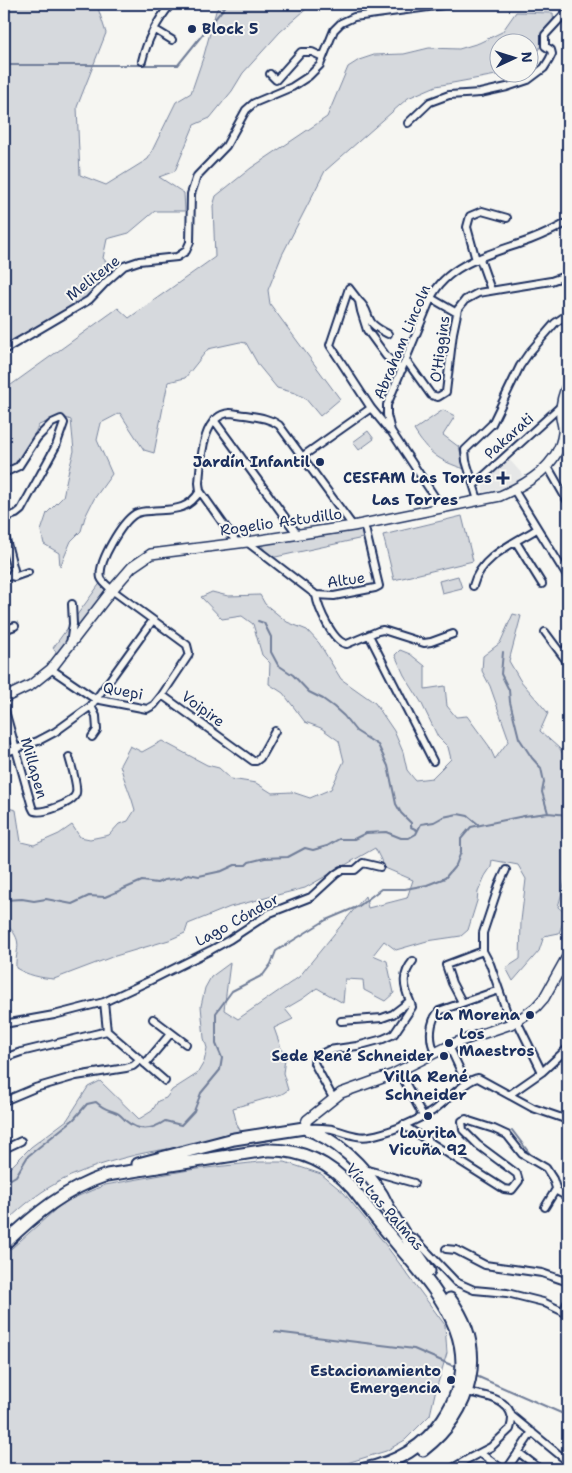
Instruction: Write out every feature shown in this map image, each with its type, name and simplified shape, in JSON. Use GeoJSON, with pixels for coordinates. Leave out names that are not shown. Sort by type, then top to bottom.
{"type":"FeatureCollection","features":[{"type":"Feature","properties":{"kind":"highway"},"geometry":{"type":"LineString","coordinates":[[138,1164],[234,1139],[304,1128],[330,1140],[342,1149],[360,1168],[381,1194],[402,1232],[429,1271]]}},
{"type":"Feature","properties":{"kind":"highway","name":"Vía Las Palmas"},"geometry":{"type":"LineString","coordinates":[[4,1234],[43,1199],[66,1185],[97,1171],[265,1144],[292,1145],[327,1157],[350,1174],[401,1240],[429,1271],[454,1304],[466,1329],[471,1356],[470,1374],[466,1392],[456,1417],[439,1437],[414,1458],[390,1469]]}},
{"type":"Feature","properties":{"kind":"highway","name":"Vía Las Palmas"},"geometry":{"type":"LineString","coordinates":[[4,1244],[63,1194],[85,1183],[107,1176],[267,1150],[284,1150],[300,1153],[325,1164],[339,1174],[352,1188],[434,1289],[454,1321],[460,1347],[459,1383],[453,1400],[441,1422],[405,1455],[387,1463],[364,1469]]}},
{"type":"Feature","properties":{"kind":"street"},"geometry":{"type":"LineString","coordinates":[[142,62],[154,29],[171,4]]}},
{"type":"Feature","properties":{"kind":"street","name":"Melitene"},"geometry":{"type":"LineString","coordinates":[[4,350],[89,300],[124,266],[139,261],[177,257],[186,251],[190,242],[191,194],[197,176],[226,146],[246,110],[254,103],[292,88],[309,76],[320,65],[334,30],[345,20],[354,17],[451,4]]}},
{"type":"Feature","properties":{"kind":"street"},"geometry":{"type":"LineString","coordinates":[[408,123],[430,102],[449,94],[480,93],[528,80],[544,68],[550,60],[552,54],[551,50],[545,46],[545,35],[568,10]]}},
{"type":"Feature","properties":{"kind":"street"},"geometry":{"type":"LineString","coordinates":[[154,29],[172,40]]}},
{"type":"Feature","properties":{"kind":"street"},"geometry":{"type":"LineString","coordinates":[[270,74],[276,80],[301,52],[312,52],[323,57]]}},
{"type":"Feature","properties":{"kind":"street"},"geometry":{"type":"LineString","coordinates":[[492,290],[478,260],[467,227],[470,216],[482,211],[507,218]]}},
{"type":"Feature","properties":{"kind":"street","name":"Abraham Lincoln"},"geometry":{"type":"LineString","coordinates":[[442,508],[391,431],[386,415],[387,405],[431,298],[446,278],[478,260],[533,239],[568,222]]}},
{"type":"Feature","properties":{"kind":"street","name":"O'Higgins"},"geometry":{"type":"LineString","coordinates":[[406,360],[431,395],[438,397],[446,392],[457,313],[462,303],[468,297],[492,290],[551,281],[568,275]]}},
{"type":"Feature","properties":{"kind":"street"},"geometry":{"type":"LineString","coordinates":[[388,334],[376,328],[371,322],[366,308],[349,288],[330,345],[371,408],[381,422],[391,431]]}},
{"type":"Feature","properties":{"kind":"street"},"geometry":{"type":"LineString","coordinates":[[431,298],[457,313]]}},
{"type":"Feature","properties":{"kind":"street"},"geometry":{"type":"LineString","coordinates":[[359,301],[360,311],[367,330],[386,356],[402,370]]}},
{"type":"Feature","properties":{"kind":"street"},"geometry":{"type":"LineString","coordinates":[[478,500],[466,461],[465,450],[492,424],[520,366],[529,353],[555,323],[568,314]]}},
{"type":"Feature","properties":{"kind":"street"},"geometry":{"type":"LineString","coordinates":[[561,406],[563,394],[568,384]]}},
{"type":"Feature","properties":{"kind":"street","name":"Pakarati"},"geometry":{"type":"LineString","coordinates":[[474,485],[561,406]]}},
{"type":"Feature","properties":{"kind":"street","name":"Rogelio Astudillo"},"geometry":{"type":"LineString","coordinates":[[4,698],[31,685],[51,669],[132,567],[151,554],[354,526],[500,496],[514,490],[548,467],[566,433],[561,406]]}},
{"type":"Feature","properties":{"kind":"street"},"geometry":{"type":"LineString","coordinates":[[303,456],[371,408]]}},
{"type":"Feature","properties":{"kind":"street"},"geometry":{"type":"LineString","coordinates":[[236,543],[200,491],[199,483],[206,435],[214,420],[230,413],[275,422],[279,425],[354,526]]}},
{"type":"Feature","properties":{"kind":"street"},"geometry":{"type":"LineString","coordinates":[[4,473],[19,466],[37,438],[52,422],[61,419],[64,422],[56,446],[20,510],[16,514],[4,518]]}},
{"type":"Feature","properties":{"kind":"street"},"geometry":{"type":"LineString","coordinates":[[214,420],[298,535]]}},
{"type":"Feature","properties":{"kind":"street"},"geometry":{"type":"LineString","coordinates":[[548,467],[568,502]]}},
{"type":"Feature","properties":{"kind":"street"},"geometry":{"type":"LineString","coordinates":[[514,490],[568,578]]}},
{"type":"Feature","properties":{"kind":"street"},"geometry":{"type":"LineString","coordinates":[[112,590],[102,579],[102,566],[127,520],[135,514],[142,512],[184,507],[195,500],[200,491]]}},
{"type":"Feature","properties":{"kind":"street","name":"Altue"},"geometry":{"type":"LineString","coordinates":[[316,595],[334,596],[379,586],[364,524]]}},
{"type":"Feature","properties":{"kind":"street"},"geometry":{"type":"LineString","coordinates":[[473,586],[475,576],[490,558],[538,529]]}},
{"type":"Feature","properties":{"kind":"street"},"geometry":{"type":"LineString","coordinates":[[4,532],[14,570],[7,577]]}},
{"type":"Feature","properties":{"kind":"street"},"geometry":{"type":"LineString","coordinates":[[247,542],[316,595],[320,609],[337,640],[342,644],[347,644],[382,630],[424,643],[453,634]]}},
{"type":"Feature","properties":{"kind":"street"},"geometry":{"type":"LineString","coordinates":[[516,542],[542,584]]}},
{"type":"Feature","properties":{"kind":"street"},"geometry":{"type":"LineString","coordinates":[[7,577],[14,577],[28,572]]}},
{"type":"Feature","properties":{"kind":"street","name":"Voipire"},"geometry":{"type":"LineString","coordinates":[[112,590],[152,620],[179,637],[189,649],[188,656],[162,695],[252,760],[256,761],[260,758],[275,731]]}},
{"type":"Feature","properties":{"kind":"street"},"geometry":{"type":"LineString","coordinates":[[70,645],[73,624],[72,604]]}},
{"type":"Feature","properties":{"kind":"street"},"geometry":{"type":"LineString","coordinates":[[4,753],[16,750],[55,732],[91,706],[152,620]]}},
{"type":"Feature","properties":{"kind":"street"},"geometry":{"type":"LineString","coordinates":[[4,630],[15,626]]}},
{"type":"Feature","properties":{"kind":"street"},"geometry":{"type":"LineString","coordinates":[[545,632],[568,663]]}},
{"type":"Feature","properties":{"kind":"street"},"geometry":{"type":"LineString","coordinates":[[368,635],[433,761]]}},
{"type":"Feature","properties":{"kind":"street"},"geometry":{"type":"LineString","coordinates":[[561,653],[568,647]]}},
{"type":"Feature","properties":{"kind":"street","name":"Quepi"},"geometry":{"type":"LineString","coordinates":[[51,669],[95,699],[146,709],[154,706],[162,695]]}},
{"type":"Feature","properties":{"kind":"street"},"geometry":{"type":"LineString","coordinates":[[91,706],[96,716],[97,730],[92,737]]}},
{"type":"Feature","properties":{"kind":"street","name":"Millapen"},"geometry":{"type":"LineString","coordinates":[[4,708],[32,807],[38,812],[58,807],[76,794],[69,757]]}},
{"type":"Feature","properties":{"kind":"street","name":"Lago Cóndor"},"geometry":{"type":"LineString","coordinates":[[4,1024],[104,1002],[211,950],[270,913],[310,897],[342,870],[355,870],[364,863],[380,866]]}},
{"type":"Feature","properties":{"kind":"street"},"geometry":{"type":"LineString","coordinates":[[506,870],[483,933],[484,951],[514,1022],[542,1072]]}},
{"type":"Feature","properties":{"kind":"street"},"geometry":{"type":"LineString","coordinates":[[462,1002],[446,965],[484,951]]}},
{"type":"Feature","properties":{"kind":"street"},"geometry":{"type":"LineString","coordinates":[[568,955],[560,972],[536,1007],[514,1022],[455,1043],[399,1071],[353,1088],[333,1098],[307,1120],[304,1128],[320,1128],[366,1137],[403,1126],[423,1116],[444,1103],[465,1079],[478,1078],[533,1108],[568,1120]]}},
{"type":"Feature","properties":{"kind":"street"},"geometry":{"type":"LineString","coordinates":[[333,1098],[314,1063],[315,1057],[329,1050],[357,1046],[394,1034],[412,1007],[405,991],[404,978],[414,961]]}},
{"type":"Feature","properties":{"kind":"street"},"geometry":{"type":"LineString","coordinates":[[560,972],[568,978]]}},
{"type":"Feature","properties":{"kind":"street"},"geometry":{"type":"LineString","coordinates":[[434,1052],[431,1038],[435,1016],[439,1011],[499,990]]}},
{"type":"Feature","properties":{"kind":"street"},"geometry":{"type":"LineString","coordinates":[[341,1021],[382,1018],[393,1014],[410,1001]]}},
{"type":"Feature","properties":{"kind":"street"},"geometry":{"type":"LineString","coordinates":[[104,1002],[107,1031],[165,1081]]}},
{"type":"Feature","properties":{"kind":"street"},"geometry":{"type":"LineString","coordinates":[[153,1018],[186,1044]]}},
{"type":"Feature","properties":{"kind":"street"},"geometry":{"type":"LineString","coordinates":[[4,1058],[107,1031]]}},
{"type":"Feature","properties":{"kind":"street"},"geometry":{"type":"LineString","coordinates":[[4,1101],[35,1088],[76,1076],[133,1066],[142,1062],[171,1033]]}},
{"type":"Feature","properties":{"kind":"street"},"geometry":{"type":"LineString","coordinates":[[449,1046],[465,1079]]}},
{"type":"Feature","properties":{"kind":"street"},"geometry":{"type":"LineString","coordinates":[[509,1095],[542,1072],[568,1048]]}},
{"type":"Feature","properties":{"kind":"street"},"geometry":{"type":"LineString","coordinates":[[399,1071],[423,1116]]}},
{"type":"Feature","properties":{"kind":"street"},"geometry":{"type":"LineString","coordinates":[[403,1126],[509,1191],[514,1189],[519,1177],[515,1172],[482,1149],[463,1130],[462,1121],[466,1119],[469,1122],[494,1128],[507,1135],[522,1154],[546,1168],[553,1179],[557,1191],[568,1197]]}},
{"type":"Feature","properties":{"kind":"street"},"geometry":{"type":"LineString","coordinates":[[4,1150],[22,1141]]}},
{"type":"Feature","properties":{"kind":"street"},"geometry":{"type":"LineString","coordinates":[[360,1168],[414,1183]]}},
{"type":"Feature","properties":{"kind":"street"},"geometry":{"type":"LineString","coordinates":[[545,1207],[556,1189]]}},
{"type":"Feature","properties":{"kind":"street"},"geometry":{"type":"LineString","coordinates":[[402,1232],[415,1239],[456,1282],[474,1290],[507,1292],[543,1302],[566,1313],[568,1301]]}},
{"type":"Feature","properties":{"kind":"street"},"geometry":{"type":"LineString","coordinates":[[446,1249],[456,1250],[485,1265],[542,1273],[568,1282]]}},
{"type":"Feature","properties":{"kind":"street"},"geometry":{"type":"LineString","coordinates":[[466,1392],[484,1395],[503,1403],[512,1416],[568,1462]]}},
{"type":"Feature","properties":{"kind":"street"},"geometry":{"type":"LineString","coordinates":[[451,1469],[492,1447],[510,1430],[512,1416]]}},
{"type":"Feature","properties":{"kind":"street"},"geometry":{"type":"LineString","coordinates":[[507,1469],[532,1432]]}},
{"type":"Feature","properties":{"kind":"street"},"geometry":{"type":"LineString","coordinates":[[518,1452],[540,1469]]}},
{"type":"Feature","properties":{"kind":"street"},"geometry":{"type":"LineString","coordinates":[[480,1453],[502,1469]]}},
{"type":"Feature","properties":{"kind":"shaded area"},"geometry":{"type":"Polygon","coordinates":[[[4,4],[97,5],[106,33],[77,107],[80,175],[106,185],[148,159],[176,102],[191,93],[216,11],[220,4],[312,4],[280,32],[243,73],[232,91],[210,118],[194,125],[175,171],[159,177],[184,193],[185,211],[155,211],[129,233],[107,239],[103,258],[112,269],[88,297],[4,345],[4,4]]]}},
{"type":"Feature","properties":{"kind":"shaded area"},"geometry":{"type":"Polygon","coordinates":[[[516,12],[553,13],[554,28],[540,47],[540,32],[502,32],[516,12]]]}},
{"type":"Feature","properties":{"kind":"shaded area"},"geometry":{"type":"Polygon","coordinates":[[[490,38],[490,76],[436,86],[408,98],[325,171],[282,255],[268,290],[270,304],[340,399],[320,416],[305,398],[277,388],[259,366],[246,343],[240,342],[208,349],[185,378],[168,382],[154,453],[144,450],[120,413],[101,423],[97,440],[112,474],[94,499],[85,517],[81,531],[71,541],[60,567],[59,553],[44,544],[41,531],[47,513],[63,497],[74,451],[71,420],[61,416],[39,425],[21,457],[11,466],[4,468],[4,390],[118,308],[129,318],[215,257],[213,206],[216,196],[251,168],[327,117],[348,67],[359,60],[374,55],[404,54],[429,48],[459,49],[490,38]]]}},
{"type":"Feature","properties":{"kind":"shaded area"},"geometry":{"type":"Polygon","coordinates":[[[443,410],[455,416],[443,435],[459,447],[465,469],[448,463],[435,455],[424,445],[414,430],[443,410]]]}},
{"type":"Feature","properties":{"kind":"shaded area"},"geometry":{"type":"Polygon","coordinates":[[[368,431],[374,439],[359,450],[353,442],[368,431]]]}},
{"type":"Feature","properties":{"kind":"shaded area","name":"CESFAM Las Torres"},"geometry":{"type":"Polygon","coordinates":[[[508,458],[523,475],[510,487],[483,492],[483,481],[508,458]]]}},
{"type":"Feature","properties":{"kind":"shaded area"},"geometry":{"type":"Polygon","coordinates":[[[462,516],[473,561],[394,580],[383,535],[462,516]]]}},
{"type":"Feature","properties":{"kind":"shaded area"},"geometry":{"type":"Polygon","coordinates":[[[361,527],[363,538],[271,558],[261,545],[361,527]]]}},
{"type":"Feature","properties":{"kind":"shaded area"},"geometry":{"type":"Polygon","coordinates":[[[458,576],[462,588],[442,593],[439,581],[458,576]]]}},
{"type":"Feature","properties":{"kind":"shaded area"},"geometry":{"type":"Polygon","coordinates":[[[101,582],[107,587],[85,621],[58,654],[53,648],[101,582]]]}},
{"type":"Feature","properties":{"kind":"shaded area"},"geometry":{"type":"Polygon","coordinates":[[[212,592],[228,596],[260,595],[265,604],[287,622],[307,630],[319,643],[341,679],[375,703],[394,731],[403,752],[407,770],[415,780],[432,778],[451,759],[448,747],[438,737],[395,655],[400,650],[410,654],[425,666],[425,689],[445,686],[447,706],[456,717],[467,716],[489,746],[495,759],[509,740],[490,686],[482,671],[483,656],[500,643],[513,614],[521,616],[509,661],[520,680],[548,713],[540,731],[560,749],[564,756],[568,754],[568,877],[566,878],[558,907],[566,914],[559,933],[544,936],[539,951],[513,981],[506,968],[520,959],[521,921],[526,879],[518,865],[492,860],[491,867],[478,892],[468,930],[461,936],[427,941],[396,950],[384,941],[373,955],[387,961],[394,993],[385,1001],[364,990],[363,980],[345,979],[343,1003],[317,988],[285,1009],[293,1019],[274,1028],[285,1059],[283,1073],[288,1090],[282,1094],[233,1108],[237,1125],[242,1133],[230,1133],[200,1143],[137,1155],[83,1171],[42,1192],[4,1224],[4,1174],[31,1147],[67,1120],[88,1087],[100,1081],[139,1119],[152,1111],[158,1101],[166,1098],[172,1090],[197,1074],[204,1062],[207,1048],[204,1038],[201,1006],[205,988],[211,977],[230,963],[224,1010],[238,1019],[299,977],[365,896],[368,908],[407,898],[413,880],[385,868],[375,848],[305,888],[230,907],[188,924],[185,933],[169,940],[112,957],[54,979],[34,976],[16,968],[18,942],[9,927],[4,927],[4,807],[16,810],[21,842],[34,845],[59,834],[72,825],[80,837],[90,839],[109,835],[119,824],[128,821],[135,810],[120,765],[130,746],[142,752],[162,741],[207,765],[219,768],[231,779],[256,783],[272,793],[292,792],[310,798],[331,789],[344,761],[339,741],[321,728],[305,722],[283,693],[269,684],[270,663],[262,655],[253,624],[242,616],[222,619],[201,597],[212,592]]]}},
{"type":"Feature","properties":{"kind":"shaded area"},"geometry":{"type":"Polygon","coordinates":[[[259,1162],[285,1162],[321,1174],[344,1193],[382,1240],[445,1325],[447,1353],[430,1415],[405,1440],[386,1451],[347,1463],[193,1469],[4,1469],[4,1255],[64,1202],[105,1185],[189,1170],[259,1162]]]}},
{"type":"Feature","properties":{"kind":"waterway"},"geometry":{"type":"LineString","coordinates":[[4,65],[178,65],[227,4]]}},
{"type":"Feature","properties":{"kind":"waterway"},"geometry":{"type":"LineString","coordinates":[[258,621],[264,623],[271,637],[271,652],[278,665],[293,675],[309,692],[334,707],[356,731],[378,745],[388,766],[396,804],[401,813],[411,823],[411,827],[417,830]]}},
{"type":"Feature","properties":{"kind":"waterway"},"geometry":{"type":"LineString","coordinates":[[503,652],[501,674],[509,690],[519,738],[541,768],[544,782],[542,792],[548,813]]}},
{"type":"Feature","properties":{"kind":"waterway"},"geometry":{"type":"LineString","coordinates":[[4,1183],[16,1176],[28,1156],[74,1119],[87,1104],[96,1102],[136,1127],[150,1128],[165,1121],[181,1125],[194,1111],[201,1093],[220,1070],[222,1058],[216,1044],[216,1013],[232,991],[263,975],[271,964],[276,951],[326,920],[359,906],[381,889],[405,889],[427,885],[445,878],[456,865],[461,852],[461,839],[471,827],[548,813],[568,815]]}},
{"type":"Feature","properties":{"kind":"waterway"},"geometry":{"type":"LineString","coordinates":[[4,900],[22,899],[34,901],[46,899],[72,904],[89,896],[105,897],[142,881],[157,883],[164,880],[181,878],[188,874],[199,876],[222,871],[235,865],[246,865],[249,862],[265,858],[288,857],[305,848],[313,850],[327,846],[339,839],[354,839],[366,833],[386,832],[401,838],[409,838],[416,834],[421,824],[458,814],[468,816],[478,824]]}},
{"type":"Feature","properties":{"kind":"waterway"},"geometry":{"type":"LineString","coordinates":[[512,1130],[533,1158]]}},
{"type":"Feature","properties":{"kind":"waterway"},"geometry":{"type":"LineString","coordinates":[[275,1332],[414,1349],[458,1368]]}},
{"type":"Feature","properties":{"kind":"waterway"},"geometry":{"type":"LineString","coordinates":[[474,1375],[568,1416]]}},
{"type":"Feature","properties":{"kind":"place","name":"Block 5"},"geometry":{"type":"Point","coordinates":[192,29]}},
{"type":"Feature","properties":{"kind":"place","name":"Jardín Infantil"},"geometry":{"type":"Point","coordinates":[320,462]}},
{"type":"Feature","properties":{"kind":"place","name":"CESFAM Las Torres"},"geometry":{"type":"Point","coordinates":[503,478]}},
{"type":"Feature","properties":{"kind":"place","name":"La Morena"},"geometry":{"type":"Point","coordinates":[530,1015]}},
{"type":"Feature","properties":{"kind":"place","name":"Los Maestros"},"geometry":{"type":"Point","coordinates":[449,1043]}},
{"type":"Feature","properties":{"kind":"place","name":"Sede René Schneider"},"geometry":{"type":"Point","coordinates":[444,1056]}},
{"type":"Feature","properties":{"kind":"place","name":"Laurita Vicuña 92"},"geometry":{"type":"Point","coordinates":[428,1116]}},
{"type":"Feature","properties":{"kind":"place","name":"Estacionamiento Emergencia"},"geometry":{"type":"Point","coordinates":[451,1380]}},
{"type":"Feature","properties":{"kind":"district","name":"Las Torres"},"geometry":{"type":"Point","coordinates":[415,499]}},
{"type":"Feature","properties":{"kind":"district","name":"Villa René Schneider"},"geometry":{"type":"Point","coordinates":[426,1085]}}]}
